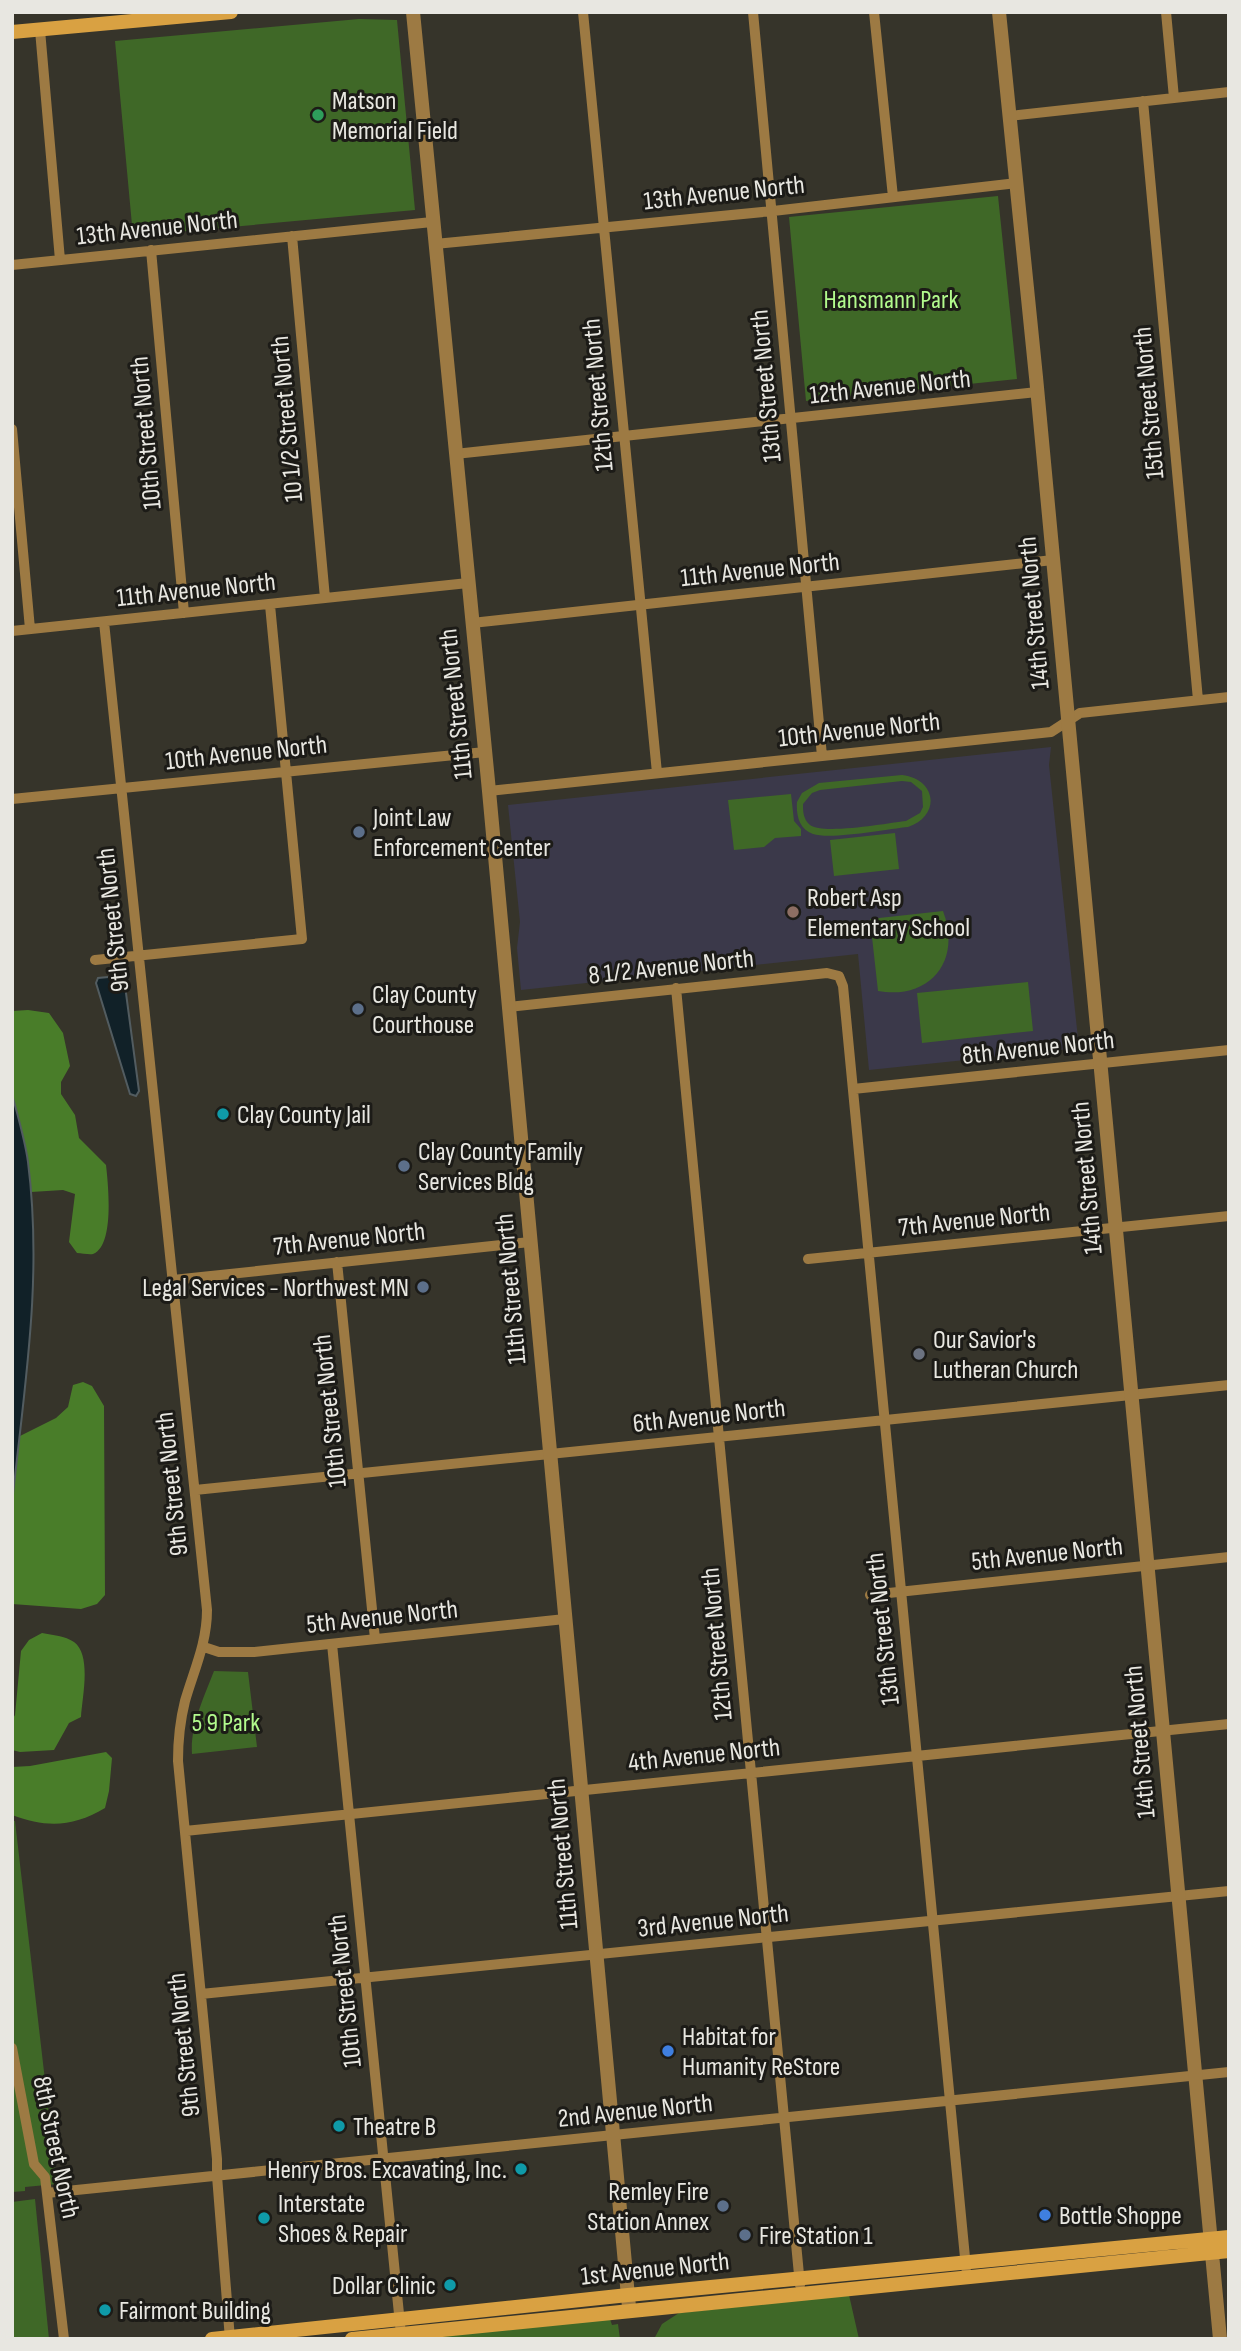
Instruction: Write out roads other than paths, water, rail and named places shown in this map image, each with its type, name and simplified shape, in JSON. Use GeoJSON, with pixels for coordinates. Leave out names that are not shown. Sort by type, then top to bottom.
{"type":"FeatureCollection","features":[{"type":"Feature","properties":{"kind":"main road"},"geometry":{"type":"LineString","coordinates":[[12,32],[221,13]]}},
{"type":"Feature","properties":{"kind":"main road","name":"1st Avenue North"},"geometry":{"type":"LineString","coordinates":[[212,2339],[629,2311],[801,2294],[967,2271],[1211,2246],[1229,2237]]}},
{"type":"Feature","properties":{"kind":"main road","name":"1st Avenue North"},"geometry":{"type":"LineString","coordinates":[[1211,2246],[1229,2251]]}},
{"type":"Feature","properties":{"kind":"main road","name":"1st Avenue North"},"geometry":{"type":"LineString","coordinates":[[352,2339],[400,2327],[628,2295],[800,2278],[967,2271]]}},
{"type":"Feature","properties":{"kind":"street","name":"11th Street North"},"geometry":{"type":"LineString","coordinates":[[413,12],[489,791],[629,2311]]}},
{"type":"Feature","properties":{"kind":"street","name":"12th Street North"},"geometry":{"type":"LineString","coordinates":[[583,12],[657,774]]}},
{"type":"Feature","properties":{"kind":"street","name":"13th Street North"},"geometry":{"type":"LineString","coordinates":[[753,12],[822,756]]}},
{"type":"Feature","properties":{"kind":"street"},"geometry":{"type":"LineString","coordinates":[[874,12],[893,197]]}},
{"type":"Feature","properties":{"kind":"street","name":"14th Street North"},"geometry":{"type":"LineString","coordinates":[[999,12],[1220,2339]]}},
{"type":"Feature","properties":{"kind":"street"},"geometry":{"type":"LineString","coordinates":[[1166,12],[1174,98]]}},
{"type":"Feature","properties":{"kind":"street"},"geometry":{"type":"LineString","coordinates":[[40,30],[60,260]]}},
{"type":"Feature","properties":{"kind":"street"},"geometry":{"type":"LineString","coordinates":[[1010,116],[1229,92]]}},
{"type":"Feature","properties":{"kind":"street","name":"15th Street North"},"geometry":{"type":"LineString","coordinates":[[1143,101],[1198,700]]}},
{"type":"Feature","properties":{"kind":"street","name":"13th Avenue North"},"geometry":{"type":"LineString","coordinates":[[435,244],[772,211],[1017,183]]}},
{"type":"Feature","properties":{"kind":"street","name":"13th Avenue North"},"geometry":{"type":"LineString","coordinates":[[12,265],[432,222]]}},
{"type":"Feature","properties":{"kind":"street","name":"10 1/2 Street North"},"geometry":{"type":"LineString","coordinates":[[292,236],[325,598]]}},
{"type":"Feature","properties":{"kind":"street","name":"10th Street North"},"geometry":{"type":"LineString","coordinates":[[151,250],[184,613]]}},
{"type":"Feature","properties":{"kind":"street","name":"12th Avenue North"},"geometry":{"type":"LineString","coordinates":[[455,454],[1037,392]]}},
{"type":"Feature","properties":{"kind":"street"},"geometry":{"type":"LineString","coordinates":[[12,429],[30,629]]}},
{"type":"Feature","properties":{"kind":"street","name":"11th Avenue North"},"geometry":{"type":"LineString","coordinates":[[472,623],[1053,560]]}},
{"type":"Feature","properties":{"kind":"street","name":"11th Avenue North"},"geometry":{"type":"LineString","coordinates":[[12,631],[468,583]]}},
{"type":"Feature","properties":{"kind":"street"},"geometry":{"type":"LineString","coordinates":[[94,960],[302,939],[270,605]]}},
{"type":"Feature","properties":{"kind":"street","name":"9th Street North"},"geometry":{"type":"LineString","coordinates":[[104,622],[207,1610],[204,1647],[186,1700],[177,1739],[218,2159],[216,2176],[230,2338]]}},
{"type":"Feature","properties":{"kind":"street","name":"10th Avenue North"},"geometry":{"type":"LineString","coordinates":[[489,791],[1051,732],[1080,713],[1229,697]]}},
{"type":"Feature","properties":{"kind":"street","name":"10th Avenue North"},"geometry":{"type":"LineString","coordinates":[[12,799],[485,752]]}},
{"type":"Feature","properties":{"kind":"street","name":"8 1/2 Avenue North"},"geometry":{"type":"LineString","coordinates":[[508,1007],[827,973],[839,976]]}},
{"type":"Feature","properties":{"kind":"street","name":"13th Street North"},"geometry":{"type":"LineString","coordinates":[[839,976],[843,986],[967,2271]]}},
{"type":"Feature","properties":{"kind":"street","name":"12th Street North"},"geometry":{"type":"LineString","coordinates":[[676,988],[801,2294]]}},
{"type":"Feature","properties":{"kind":"street","name":"8th Avenue North"},"geometry":{"type":"LineString","coordinates":[[853,1089],[1229,1050]]}},
{"type":"Feature","properties":{"kind":"street","name":"7th Avenue North"},"geometry":{"type":"LineString","coordinates":[[808,1259],[1229,1216]]}},
{"type":"Feature","properties":{"kind":"street","name":"7th Avenue North"},"geometry":{"type":"LineString","coordinates":[[173,1280],[530,1241]]}},
{"type":"Feature","properties":{"kind":"street","name":"10th Street North"},"geometry":{"type":"LineString","coordinates":[[337,1262],[375,1639]]}},
{"type":"Feature","properties":{"kind":"street","name":"6th Avenue North"},"geometry":{"type":"LineString","coordinates":[[195,1490],[1229,1385]]}},
{"type":"Feature","properties":{"kind":"street","name":"5th Avenue North"},"geometry":{"type":"LineString","coordinates":[[870,1595],[1229,1557]]}},
{"type":"Feature","properties":{"kind":"street","name":"5th Avenue North"},"geometry":{"type":"LineString","coordinates":[[204,1647],[237,1653],[565,1619]]}},
{"type":"Feature","properties":{"kind":"street","name":"10th Street North"},"geometry":{"type":"LineString","coordinates":[[332,1644],[400,2327]]}},
{"type":"Feature","properties":{"kind":"street","name":"4th Avenue North"},"geometry":{"type":"LineString","coordinates":[[185,1831],[1229,1724]]}},
{"type":"Feature","properties":{"kind":"street","name":"3rd Avenue North"},"geometry":{"type":"LineString","coordinates":[[201,1994],[1229,1891]]}},
{"type":"Feature","properties":{"kind":"street","name":"8th Street North"},"geometry":{"type":"LineString","coordinates":[[12,2048],[34,2164],[44,2177],[47,2193],[64,2339]]}},
{"type":"Feature","properties":{"kind":"street","name":"2nd Avenue North"},"geometry":{"type":"LineString","coordinates":[[47,2193],[1229,2072]]}},
{"type":"Feature","properties":{"kind":"water"},"geometry":{"type":"Polygon","coordinates":[[[98,978],[124,978],[139,1091],[136,1096],[130,1094],[96,983],[98,978]]]}},
{"type":"Feature","properties":{"kind":"water"},"geometry":{"type":"Polygon","coordinates":[[[12,1094],[28,1162],[34,1249],[30,1334],[12,1504],[12,1094]]]}},
{"type":"Feature","properties":{"kind":"place","name":"Matson Memorial Field"},"geometry":{"type":"Point","coordinates":[318,115]}},
{"type":"Feature","properties":{"kind":"place","name":"Joint Law Enforcement Center"},"geometry":{"type":"Point","coordinates":[359,832]}},
{"type":"Feature","properties":{"kind":"place","name":"Robert Asp Elementary School"},"geometry":{"type":"Point","coordinates":[793,912]}},
{"type":"Feature","properties":{"kind":"place","name":"Clay County Courthouse"},"geometry":{"type":"Point","coordinates":[358,1009]}},
{"type":"Feature","properties":{"kind":"place","name":"Clay County Jail"},"geometry":{"type":"Point","coordinates":[223,1114]}},
{"type":"Feature","properties":{"kind":"place","name":"Clay County Family Services Bldg"},"geometry":{"type":"Point","coordinates":[404,1166]}},
{"type":"Feature","properties":{"kind":"place","name":"Legal Services - Northwest MN"},"geometry":{"type":"Point","coordinates":[423,1287]}},
{"type":"Feature","properties":{"kind":"place","name":"Our Savior's Lutheran Church"},"geometry":{"type":"Point","coordinates":[919,1354]}},
{"type":"Feature","properties":{"kind":"place","name":"Habitat for Humanity ReStore"},"geometry":{"type":"Point","coordinates":[668,2051]}},
{"type":"Feature","properties":{"kind":"place","name":"Theatre B"},"geometry":{"type":"Point","coordinates":[339,2126]}},
{"type":"Feature","properties":{"kind":"place","name":"Henry Bros. Excavating, Inc."},"geometry":{"type":"Point","coordinates":[521,2169]}},
{"type":"Feature","properties":{"kind":"place","name":"Remley Fire Station Annex"},"geometry":{"type":"Point","coordinates":[723,2206]}},
{"type":"Feature","properties":{"kind":"place","name":"Bottle Shoppe"},"geometry":{"type":"Point","coordinates":[1045,2215]}},
{"type":"Feature","properties":{"kind":"place","name":"Interstate Shoes & Repair"},"geometry":{"type":"Point","coordinates":[264,2218]}},
{"type":"Feature","properties":{"kind":"place","name":"Fire Station 1"},"geometry":{"type":"Point","coordinates":[745,2235]}},
{"type":"Feature","properties":{"kind":"place","name":"Dollar Clinic"},"geometry":{"type":"Point","coordinates":[450,2285]}},
{"type":"Feature","properties":{"kind":"place","name":"Fairmont Building"},"geometry":{"type":"Point","coordinates":[105,2310]}},
{"type":"Feature","properties":{"kind":"park label","name":"Hansmann Park"},"geometry":{"type":"Point","coordinates":[891,299]}},
{"type":"Feature","properties":{"kind":"park label","name":"5 9 Park"},"geometry":{"type":"Point","coordinates":[226,1722]}}]}
